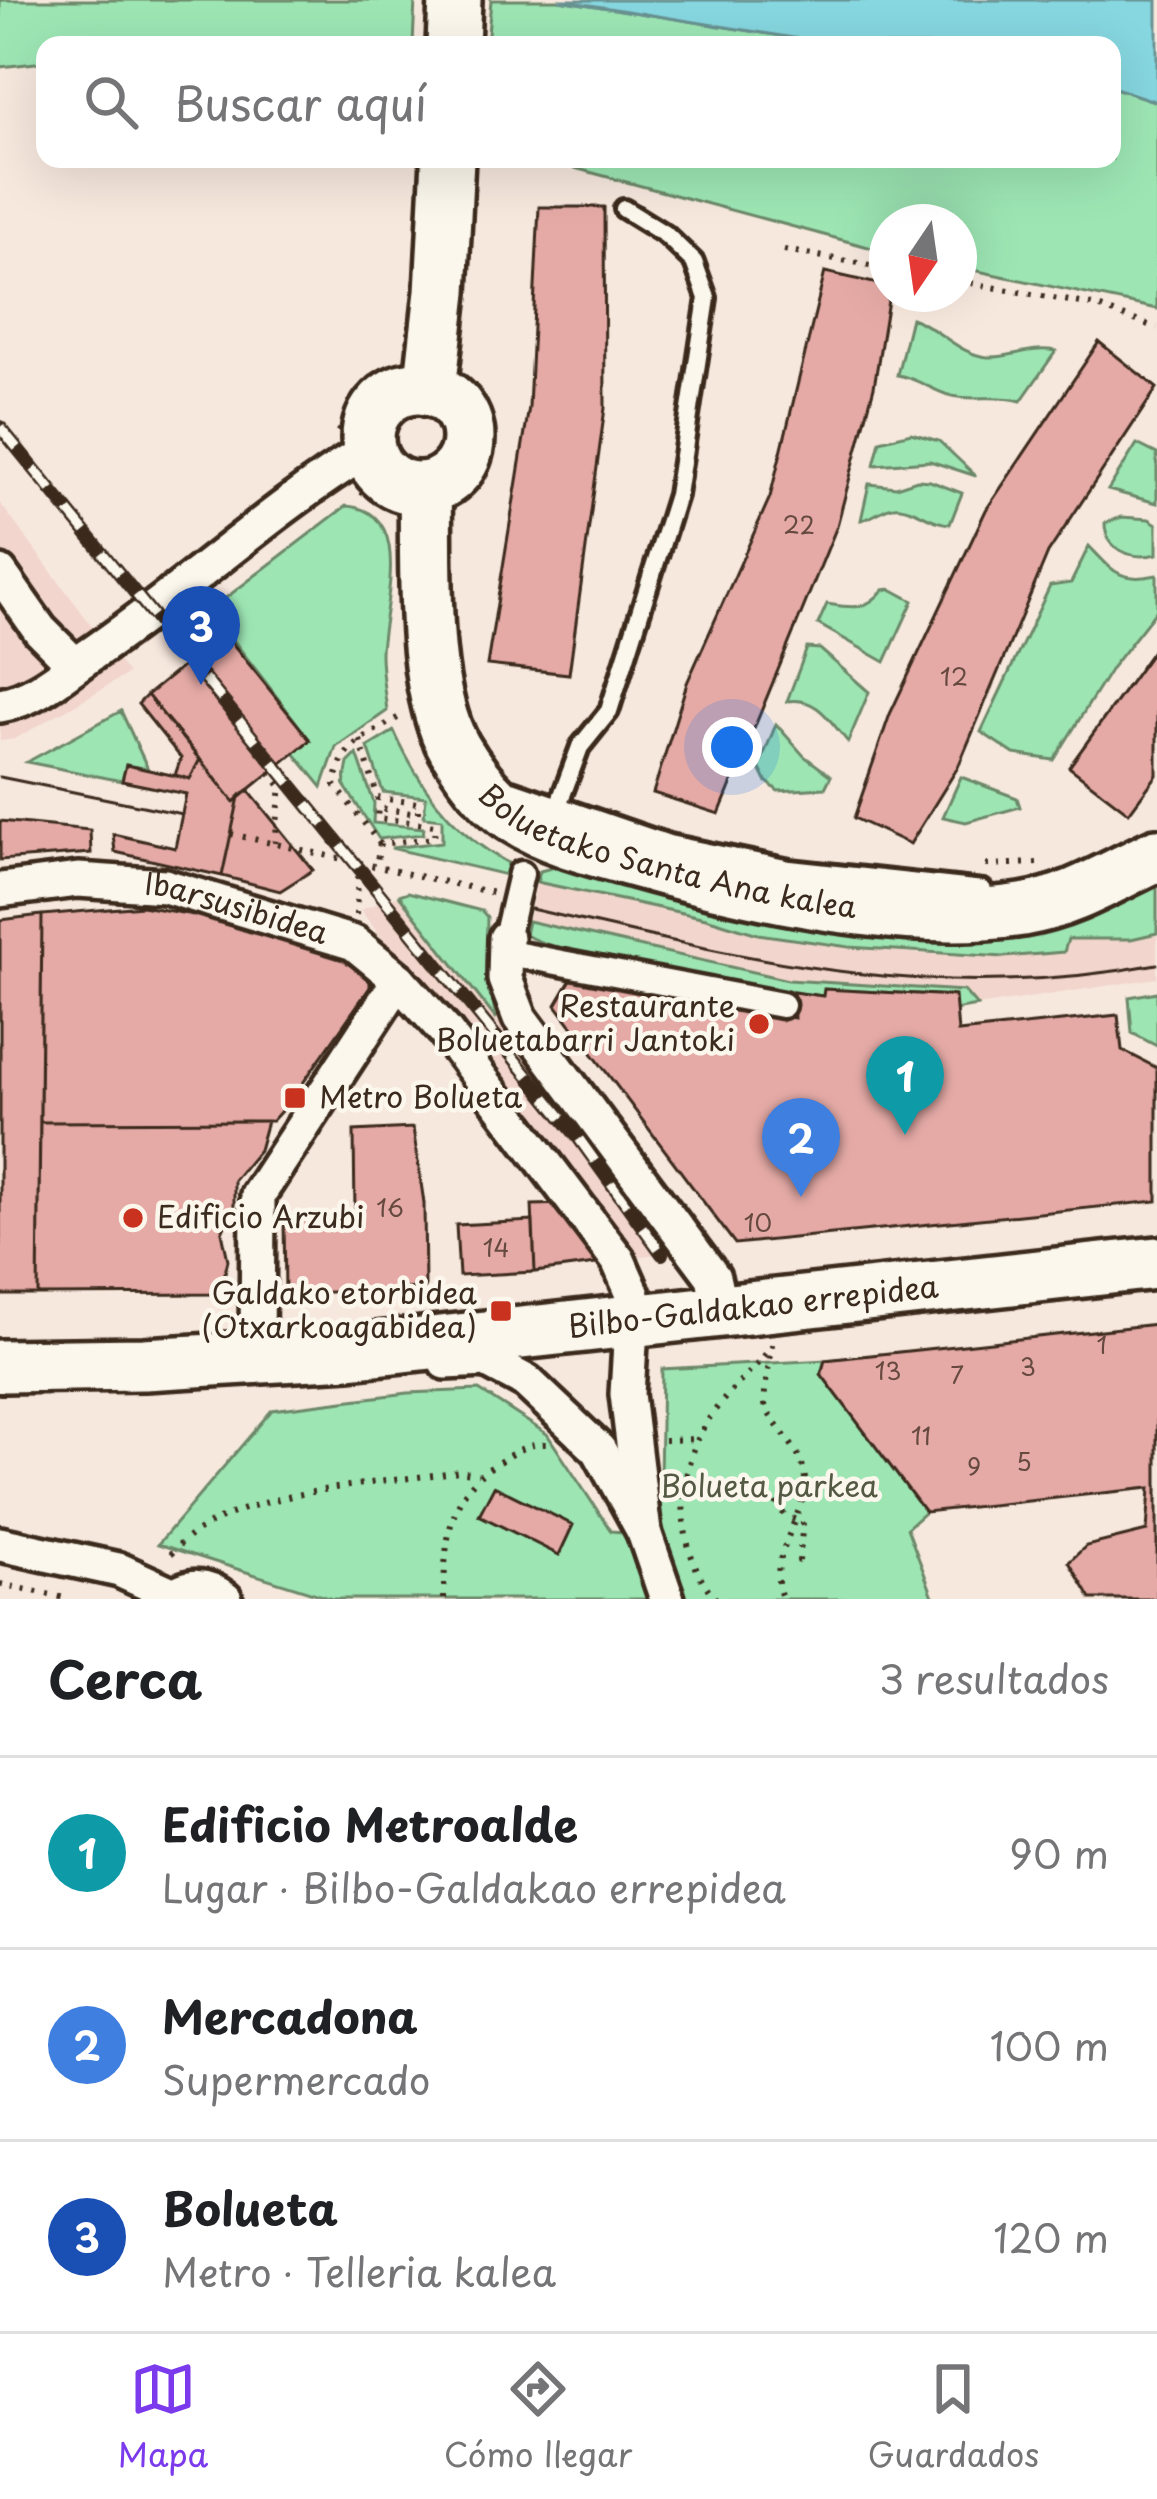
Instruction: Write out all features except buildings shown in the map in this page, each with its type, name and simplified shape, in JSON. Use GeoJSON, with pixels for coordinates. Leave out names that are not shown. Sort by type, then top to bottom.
{"type":"FeatureCollection","features":[{"type":"Feature","properties":{"kind":"main road"},"geometry":{"type":"LineString","coordinates":[[453,36],[455,0]]}},
{"type":"Feature","properties":{"kind":"main road"},"geometry":{"type":"LineString","coordinates":[[409,503],[410,488],[384,476],[353,445],[382,402],[411,380],[441,292],[448,168]]}},
{"type":"Feature","properties":{"kind":"main road"},"geometry":{"type":"LineString","coordinates":[[409,503],[452,475],[467,449],[464,419],[456,406],[411,380]]}},
{"type":"Feature","properties":{"kind":"main road","name":"Boluetako Santa Ana kalea"},"geometry":{"type":"LineString","coordinates":[[409,503],[432,675],[446,730],[470,772],[514,816],[562,840],[686,876],[764,892],[865,908],[972,914],[1024,910],[1104,884],[1157,855]]}},
{"type":"Feature","properties":{"kind":"main road","name":"Bilbo-Galdakao errepidea"},"geometry":{"type":"LineString","coordinates":[[0,1366],[257,1358],[571,1328],[664,1325],[1157,1263]]}},
{"type":"Feature","properties":{"kind":"street"},"geometry":{"type":"LineString","coordinates":[[0,705],[41,691],[200,574],[353,445]]}},
{"type":"Feature","properties":{"kind":"street"},"geometry":{"type":"LineString","coordinates":[[0,573],[54,647],[76,665]]}},
{"type":"Feature","properties":{"kind":"street","name":"Ibarsusibidea"},"geometry":{"type":"LineString","coordinates":[[0,890],[78,880],[165,886],[354,943],[398,980],[445,1031],[619,1260],[633,1294],[664,1325]]}},
{"type":"Feature","properties":{"kind":"street"},"geometry":{"type":"LineString","coordinates":[[518,886],[505,945],[505,979],[520,1018],[713,1277],[664,1325],[627,1394],[610,1411],[574,1415],[546,1398]]}},
{"type":"Feature","properties":{"kind":"street"},"geometry":{"type":"LineString","coordinates":[[505,945],[782,1005]]}},
{"type":"Feature","properties":{"kind":"street"},"geometry":{"type":"LineString","coordinates":[[257,1358],[258,1195],[398,980]]}},
{"type":"Feature","properties":{"kind":"street","name":"Bilbo-Galdakao errepidea"},"geometry":{"type":"LineString","coordinates":[[349,1352],[397,1364],[486,1360],[527,1382],[599,1450],[644,1532],[667,1599]]}},
{"type":"Feature","properties":{"kind":"street"},"geometry":{"type":"LineString","coordinates":[[627,1394],[644,1532]]}},
{"type":"Feature","properties":{"kind":"street"},"geometry":{"type":"LineString","coordinates":[[0,1544],[119,1570],[172,1597],[203,1587],[225,1599]]}},
{"type":"Feature","properties":{"kind":"lane"},"geometry":{"type":"LineString","coordinates":[[558,806],[580,747],[609,711],[677,495],[707,298],[694,262],[666,235],[625,209]]}},
{"type":"Feature","properties":{"kind":"lane"},"geometry":{"type":"LineString","coordinates":[[470,772],[669,844],[790,869],[996,890]]}},
{"type":"Feature","properties":{"kind":"lane"},"geometry":{"type":"LineString","coordinates":[[1040,887],[1104,884]]}},
{"type":"Feature","properties":{"kind":"path"},"geometry":{"type":"LineString","coordinates":[[784,250],[869,265]]}},
{"type":"Feature","properties":{"kind":"path"},"geometry":{"type":"LineString","coordinates":[[977,284],[1092,305],[1157,328]]}},
{"type":"Feature","properties":{"kind":"path"},"geometry":{"type":"LineString","coordinates":[[353,445],[349,404],[360,389],[411,380]]}},
{"type":"Feature","properties":{"kind":"path"},"geometry":{"type":"LineString","coordinates":[[310,485],[326,500],[350,491],[366,493],[385,507],[409,503]]}},
{"type":"Feature","properties":{"kind":"path"},"geometry":{"type":"LineString","coordinates":[[376,866],[380,844],[335,785],[344,750],[403,716]]}},
{"type":"Feature","properties":{"kind":"path"},"geometry":{"type":"LineString","coordinates":[[360,740],[378,798],[418,802],[418,814],[378,808],[377,818],[435,825],[434,838],[380,844]]}},
{"type":"Feature","properties":{"kind":"path"},"geometry":{"type":"LineString","coordinates":[[270,773],[281,786],[274,843]]}},
{"type":"Feature","properties":{"kind":"path"},"geometry":{"type":"LineString","coordinates":[[231,834],[376,866],[518,886]]}},
{"type":"Feature","properties":{"kind":"path"},"geometry":{"type":"LineString","coordinates":[[354,943],[359,862]]}},
{"type":"Feature","properties":{"kind":"path"},"geometry":{"type":"LineString","coordinates":[[975,864],[1050,862]]}},
{"type":"Feature","properties":{"kind":"path"},"geometry":{"type":"LineString","coordinates":[[716,1599],[695,1569],[685,1526],[687,1477],[697,1439],[713,1413],[772,1345],[766,1408],[798,1455],[805,1479],[779,1573],[778,1589],[784,1599]]}},
{"type":"Feature","properties":{"kind":"path"},"geometry":{"type":"LineString","coordinates":[[658,1441],[697,1439]]}},
{"type":"Feature","properties":{"kind":"path"},"geometry":{"type":"LineString","coordinates":[[444,1599],[452,1515],[478,1474],[520,1448],[556,1445]]}},
{"type":"Feature","properties":{"kind":"path"},"geometry":{"type":"LineString","coordinates":[[171,1554],[185,1537],[272,1502],[459,1471],[478,1474]]}},
{"type":"Feature","properties":{"kind":"path"},"geometry":{"type":"LineString","coordinates":[[776,1502],[785,1516],[803,1522],[799,1561],[804,1562]]}},
{"type":"Feature","properties":{"kind":"path"},"geometry":{"type":"LineString","coordinates":[[0,1585],[70,1599]]}},
{"type":"Feature","properties":{"kind":"shaded area"},"geometry":{"type":"Polygon","coordinates":[[[0,503],[128,674],[15,739],[0,741],[0,503]]]}},
{"type":"Feature","properties":{"kind":"shaded area"},"geometry":{"type":"Polygon","coordinates":[[[537,882],[706,918],[758,934],[909,953],[1004,957],[1063,953],[1067,939],[1131,939],[1157,933],[1157,978],[977,1006],[964,991],[789,980],[528,921],[537,882]]]}},
{"type":"Feature","properties":{"kind":"shaded area"},"geometry":{"type":"Polygon","coordinates":[[[399,895],[679,1252],[633,1257],[360,910],[399,895]]]}},
{"type":"Feature","properties":{"kind":"green space"},"geometry":{"type":"Polygon","coordinates":[[[0,0],[415,0],[413,36],[36,36],[36,63],[0,67],[0,0]]]}},
{"type":"Feature","properties":{"kind":"green space"},"geometry":{"type":"Polygon","coordinates":[[[491,0],[559,0],[781,36],[488,36],[491,0]]]}},
{"type":"Feature","properties":{"kind":"green space"},"geometry":{"type":"Polygon","coordinates":[[[1121,90],[1157,102],[1157,309],[977,271],[977,204],[869,204],[869,247],[574,168],[1121,168],[1121,90]]]}},
{"type":"Feature","properties":{"kind":"green space"},"geometry":{"type":"Polygon","coordinates":[[[911,318],[977,355],[1056,351],[1021,401],[952,396],[897,375],[911,318]]]}},
{"type":"Feature","properties":{"kind":"green space"},"geometry":{"type":"Polygon","coordinates":[[[911,433],[939,441],[976,476],[930,461],[874,465],[880,441],[911,433]]]}},
{"type":"Feature","properties":{"kind":"green space"},"geometry":{"type":"Polygon","coordinates":[[[1137,444],[1157,454],[1157,503],[1108,490],[1137,444]]]}},
{"type":"Feature","properties":{"kind":"green space"},"geometry":{"type":"Polygon","coordinates":[[[917,480],[962,493],[950,524],[900,507],[861,520],[869,484],[896,487],[917,480]]]}},
{"type":"Feature","properties":{"kind":"green space"},"geometry":{"type":"Polygon","coordinates":[[[346,506],[368,512],[382,525],[389,544],[381,654],[387,711],[336,747],[322,787],[294,753],[310,740],[210,610],[346,506]]]}},
{"type":"Feature","properties":{"kind":"green space"},"geometry":{"type":"Polygon","coordinates":[[[1122,517],[1157,524],[1157,554],[1139,556],[1115,547],[1105,523],[1122,517]]]}},
{"type":"Feature","properties":{"kind":"green space"},"geometry":{"type":"Polygon","coordinates":[[[1089,546],[1118,573],[1134,578],[1157,575],[1157,610],[1112,667],[1054,760],[1014,754],[981,732],[1050,586],[1071,583],[1089,546]]]}},
{"type":"Feature","properties":{"kind":"green space"},"geometry":{"type":"Polygon","coordinates":[[[891,589],[913,601],[885,662],[818,624],[827,604],[858,606],[891,589]]]}},
{"type":"Feature","properties":{"kind":"green space"},"geometry":{"type":"Polygon","coordinates":[[[807,648],[820,649],[869,692],[848,742],[815,706],[787,701],[807,648]]]}},
{"type":"Feature","properties":{"kind":"green space"},"geometry":{"type":"Polygon","coordinates":[[[121,711],[148,769],[126,765],[122,781],[27,762],[121,711]]]}},
{"type":"Feature","properties":{"kind":"green space"},"geometry":{"type":"Polygon","coordinates":[[[776,724],[804,756],[831,776],[825,788],[778,791],[766,781],[759,767],[776,724]]]}},
{"type":"Feature","properties":{"kind":"green space"},"geometry":{"type":"Polygon","coordinates":[[[394,731],[440,807],[471,838],[508,863],[506,875],[391,848],[442,842],[442,819],[424,817],[426,797],[383,792],[368,747],[394,731]]]}},
{"type":"Feature","properties":{"kind":"green space"},"geometry":{"type":"Polygon","coordinates":[[[357,754],[374,803],[373,823],[424,828],[423,834],[379,839],[344,785],[348,763],[357,754]]]}},
{"type":"Feature","properties":{"kind":"green space"},"geometry":{"type":"Polygon","coordinates":[[[961,777],[1017,798],[1020,807],[966,822],[943,817],[961,777]]]}},
{"type":"Feature","properties":{"kind":"green space"},"geometry":{"type":"Polygon","coordinates":[[[574,862],[794,918],[1157,873],[1157,933],[1131,939],[1068,939],[1064,952],[1004,957],[849,947],[758,934],[706,918],[537,882],[540,871],[574,862]]]}},
{"type":"Feature","properties":{"kind":"green space"},"geometry":{"type":"Polygon","coordinates":[[[408,892],[482,911],[487,917],[486,966],[496,1019],[399,895],[408,892]]]}},
{"type":"Feature","properties":{"kind":"green space"},"geometry":{"type":"Polygon","coordinates":[[[528,921],[788,980],[964,991],[977,1006],[955,1010],[954,996],[825,989],[823,996],[752,986],[579,953],[525,935],[528,921]]]}},
{"type":"Feature","properties":{"kind":"green space"},"geometry":{"type":"Polygon","coordinates":[[[1157,992],[1157,1046],[1132,1033],[1129,997],[1157,992]]]}},
{"type":"Feature","properties":{"kind":"green space","name":"Bolueta parkea"},"geometry":{"type":"Polygon","coordinates":[[[825,1360],[821,1374],[925,1512],[907,1528],[934,1599],[332,1599],[158,1544],[272,1410],[408,1393],[479,1390],[547,1434],[611,1531],[659,1535],[662,1369],[825,1360]]]}},
{"type":"Feature","properties":{"kind":"water"},"geometry":{"type":"Polygon","coordinates":[[[559,0],[1157,0],[1157,102],[1121,90],[1121,36],[781,36],[559,0]]]}},
{"type":"Feature","properties":{"kind":"tram line"},"geometry":{"type":"LineString","coordinates":[[0,777],[182,814]]}},
{"type":"Feature","properties":{"kind":"tram line"},"geometry":{"type":"LineString","coordinates":[[531,909],[765,960],[917,979],[994,981],[1157,964]]}},
{"type":"Feature","properties":{"kind":"railway"},"geometry":{"type":"LineString","coordinates":[[0,427],[577,1136],[662,1254]]}},
{"type":"Feature","properties":{"kind":"place","name":"Bolueta"},"geometry":{"type":"Point","coordinates":[201,685]}},
{"type":"Feature","properties":{"kind":"place","name":"Restaurante Boluetabarri Jantoki"},"geometry":{"type":"Point","coordinates":[759,1024]}},
{"type":"Feature","properties":{"kind":"place","name":"Metro Bolueta"},"geometry":{"type":"Point","coordinates":[295,1098]}},
{"type":"Feature","properties":{"kind":"place","name":"Edificio Metroalde"},"geometry":{"type":"Point","coordinates":[905,1135]}},
{"type":"Feature","properties":{"kind":"place","name":"Mercadona"},"geometry":{"type":"Point","coordinates":[801,1197]}},
{"type":"Feature","properties":{"kind":"place","name":"Edificio Arzubi"},"geometry":{"type":"Point","coordinates":[133,1218]}},
{"type":"Feature","properties":{"kind":"place","name":"Galdako etorbidea (Otxarkoagabidea)"},"geometry":{"type":"Point","coordinates":[501,1311]}}]}
